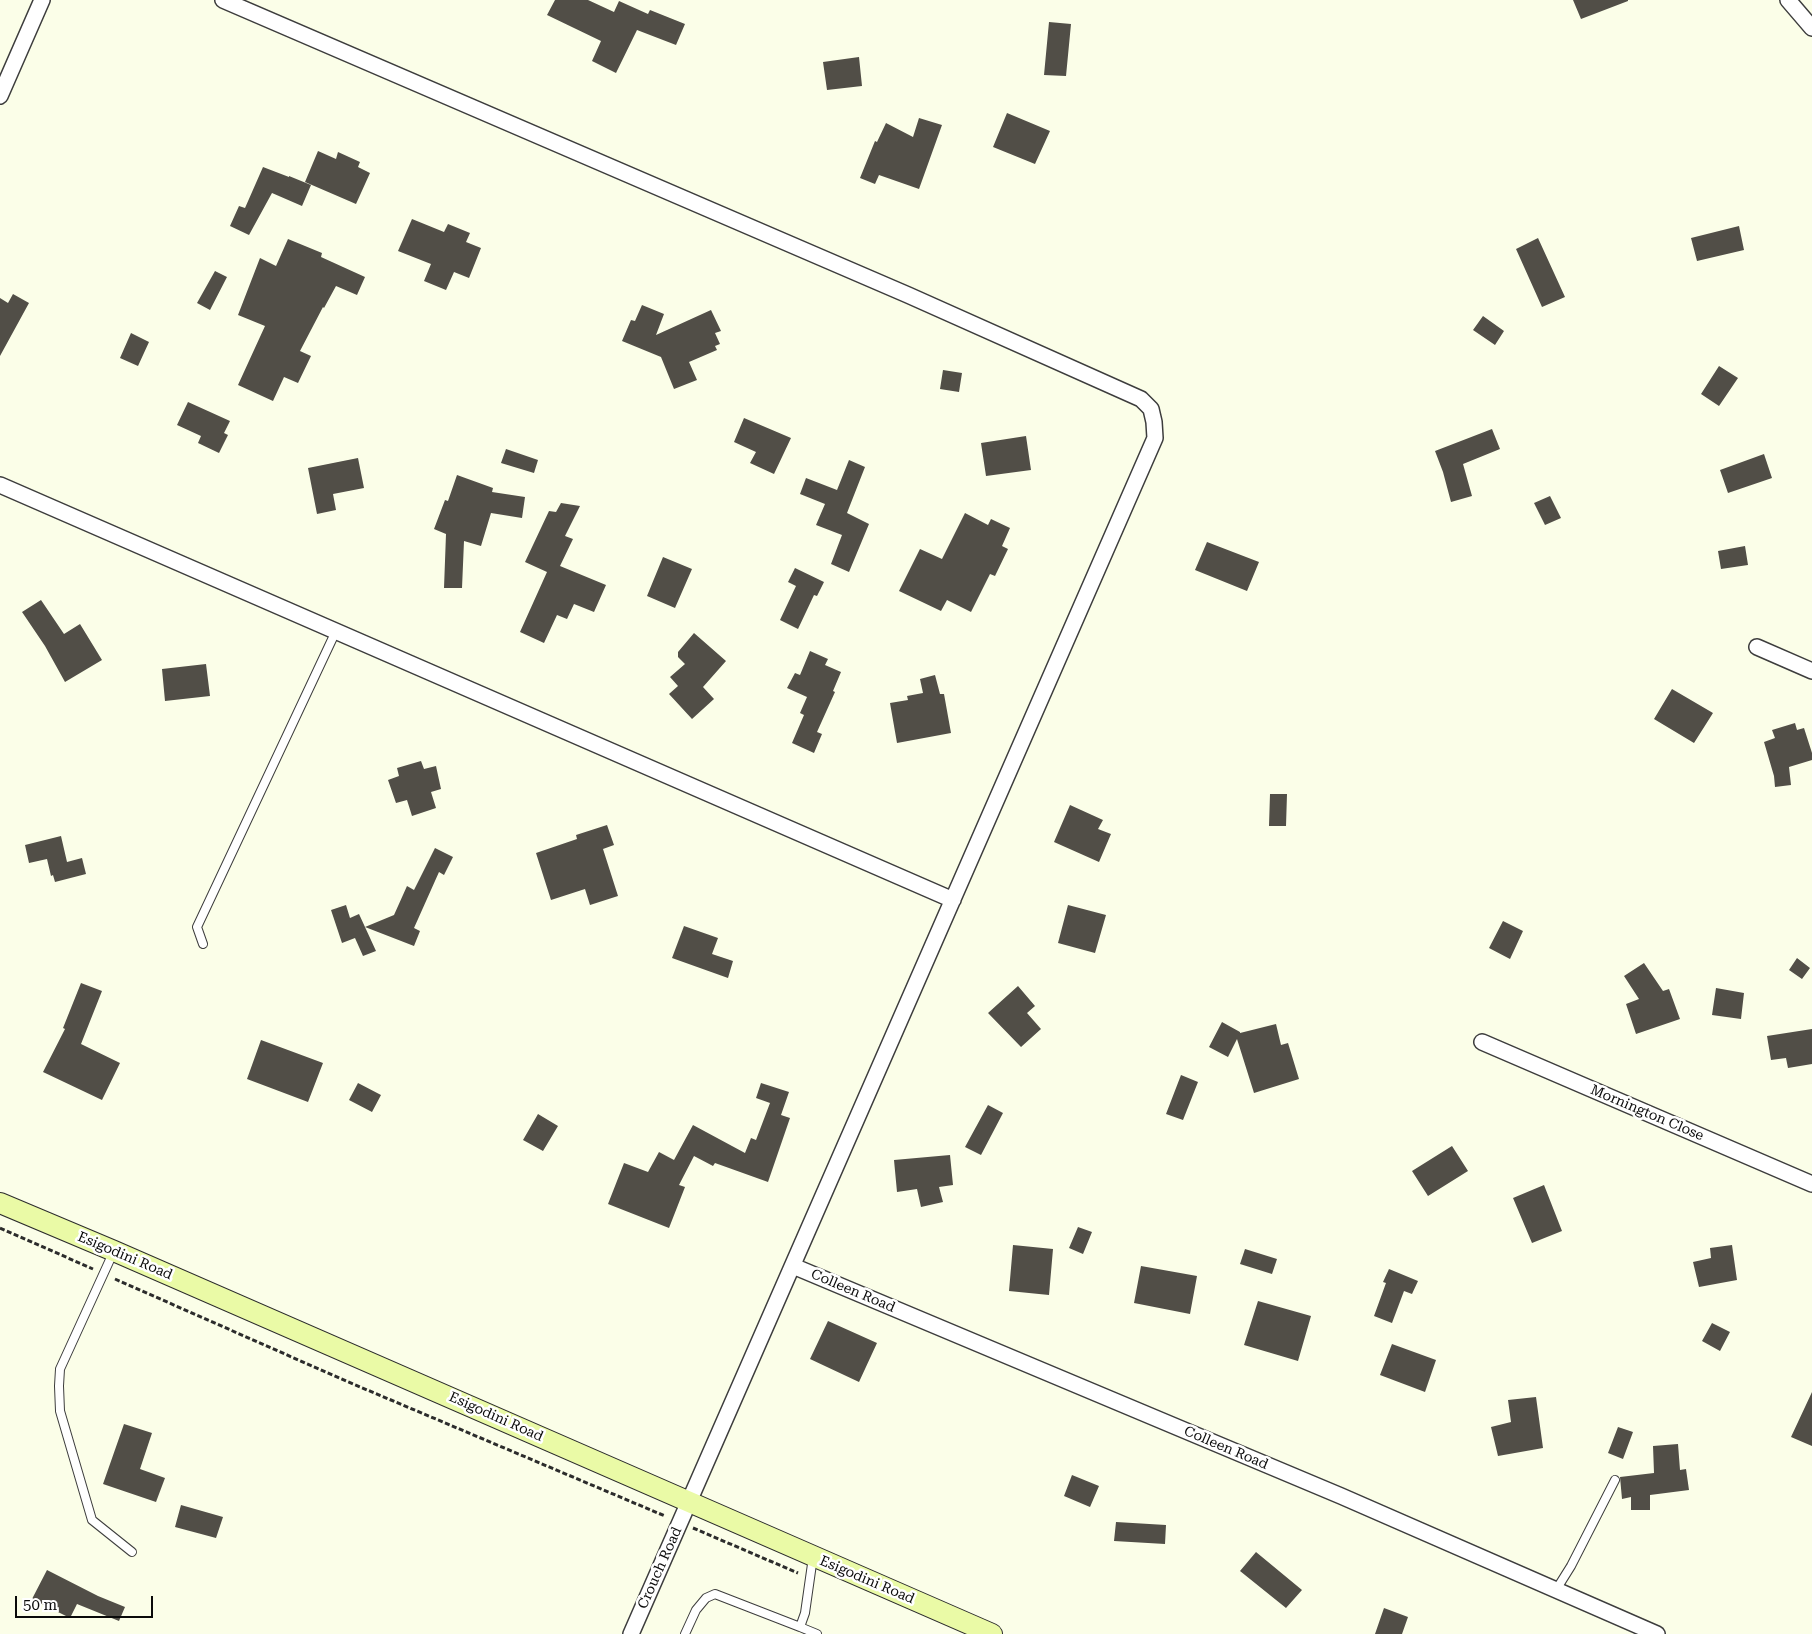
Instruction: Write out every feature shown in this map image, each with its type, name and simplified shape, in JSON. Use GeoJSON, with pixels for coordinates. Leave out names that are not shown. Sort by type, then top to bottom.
{"type":"FeatureCollection","features":[{"type":"Feature","properties":{"kind":"main road","name":"Esigodini Road"},"geometry":{"type":"LineString","coordinates":[[0,1202],[992,1634]]}},
{"type":"Feature","properties":{"kind":"street"},"geometry":{"type":"LineString","coordinates":[[0,96],[42,0]]}},
{"type":"Feature","properties":{"kind":"street","name":"Crouch Road"},"geometry":{"type":"LineString","coordinates":[[223,0],[1048,356],[1141,399],[1151,409],[1155,438],[631,1634]]}},
{"type":"Feature","properties":{"kind":"street"},"geometry":{"type":"LineString","coordinates":[[1788,0],[1812,28]]}},
{"type":"Feature","properties":{"kind":"street"},"geometry":{"type":"LineString","coordinates":[[0,485],[953,900]]}},
{"type":"Feature","properties":{"kind":"street"},"geometry":{"type":"LineString","coordinates":[[1757,647],[1812,671]]}},
{"type":"Feature","properties":{"kind":"street","name":"Mornington Close"},"geometry":{"type":"LineString","coordinates":[[1482,1042],[1812,1184]]}},
{"type":"Feature","properties":{"kind":"street","name":"Colleen Road"},"geometry":{"type":"LineString","coordinates":[[793,1266],[1341,1496],[1657,1634]]}},
{"type":"Feature","properties":{"kind":"lane"},"geometry":{"type":"LineString","coordinates":[[203,944],[197,927],[336,631]]}},
{"type":"Feature","properties":{"kind":"lane"},"geometry":{"type":"LineString","coordinates":[[114,1251],[60,1369],[60,1411],[92,1520],[132,1552]]}},
{"type":"Feature","properties":{"kind":"lane"},"geometry":{"type":"LineString","coordinates":[[1556,1590],[1571,1566],[1615,1480]]}},
{"type":"Feature","properties":{"kind":"lane"},"geometry":{"type":"LineString","coordinates":[[800,1627],[805,1612],[813,1557]]}},
{"type":"Feature","properties":{"kind":"lane"},"geometry":{"type":"LineString","coordinates":[[685,1634],[696,1610],[706,1598],[714,1594],[817,1634]]}},
{"type":"Feature","properties":{"kind":"path"},"geometry":{"type":"LineString","coordinates":[[0,1228],[337,1377],[810,1578]]}},
{"type":"Feature","properties":{"kind":"building"},"geometry":{"type":"Polygon","coordinates":[[[555,0],[588,0],[614,12],[619,1],[648,14],[650,10],[685,24],[676,45],[637,30],[616,73],[592,61],[601,41],[547,15],[555,0]]]}},
{"type":"Feature","properties":{"kind":"building"},"geometry":{"type":"Polygon","coordinates":[[[1573,0],[1628,0],[1628,1],[1581,19],[1573,0]]]}},
{"type":"Feature","properties":{"kind":"building"},"geometry":{"type":"Polygon","coordinates":[[[1049,22],[1071,24],[1066,76],[1044,75],[1049,22]]]}},
{"type":"Feature","properties":{"kind":"building"},"geometry":{"type":"Polygon","coordinates":[[[859,57],[862,86],[827,90],[823,62],[859,57]]]}},
{"type":"Feature","properties":{"kind":"building"},"geometry":{"type":"Polygon","coordinates":[[[1007,113],[1050,131],[1035,164],[993,147],[1007,113]]]}},
{"type":"Feature","properties":{"kind":"building"},"geometry":{"type":"Polygon","coordinates":[[[919,118],[942,125],[919,189],[879,175],[875,184],[860,178],[875,141],[877,142],[886,123],[913,137],[919,118]]]}},
{"type":"Feature","properties":{"kind":"building"},"geometry":{"type":"Polygon","coordinates":[[[318,151],[336,159],[338,152],[360,162],[358,167],[370,173],[356,204],[305,182],[318,151]]]}},
{"type":"Feature","properties":{"kind":"building"},"geometry":{"type":"Polygon","coordinates":[[[263,167],[311,185],[302,206],[272,193],[249,235],[230,226],[239,206],[245,208],[263,167]]]}},
{"type":"Feature","properties":{"kind":"building"},"geometry":{"type":"Polygon","coordinates":[[[412,219],[444,232],[448,224],[470,233],[466,242],[481,248],[469,278],[454,272],[446,290],[424,281],[431,264],[398,251],[412,219]]]}},
{"type":"Feature","properties":{"kind":"building"},"geometry":{"type":"Polygon","coordinates":[[[1739,226],[1744,250],[1697,261],[1691,238],[1739,226]]]}},
{"type":"Feature","properties":{"kind":"building"},"geometry":{"type":"Polygon","coordinates":[[[1538,238],[1565,297],[1542,307],[1516,249],[1538,238]]]}},
{"type":"Feature","properties":{"kind":"building"},"geometry":{"type":"Polygon","coordinates":[[[288,239],[322,253],[321,257],[365,277],[357,295],[336,286],[300,351],[311,356],[298,383],[284,377],[273,401],[238,385],[265,326],[238,315],[260,258],[276,266],[288,239]]]}},
{"type":"Feature","properties":{"kind":"building"},"geometry":{"type":"Polygon","coordinates":[[[215,271],[227,277],[210,310],[197,303],[215,271]]]}},
{"type":"Feature","properties":{"kind":"building"},"geometry":{"type":"Polygon","coordinates":[[[13,294],[29,303],[0,356],[0,298],[8,303],[13,294]]]}},
{"type":"Feature","properties":{"kind":"building"},"geometry":{"type":"Polygon","coordinates":[[[642,305],[664,314],[656,335],[711,310],[721,331],[715,333],[720,344],[715,346],[717,350],[689,362],[697,380],[674,389],[661,357],[622,341],[631,320],[635,321],[642,305]]]}},
{"type":"Feature","properties":{"kind":"building"},"geometry":{"type":"Polygon","coordinates":[[[1483,316],[1504,331],[1495,345],[1473,330],[1483,316]]]}},
{"type":"Feature","properties":{"kind":"building"},"geometry":{"type":"Polygon","coordinates":[[[131,333],[149,342],[138,366],[120,358],[131,333]]]}},
{"type":"Feature","properties":{"kind":"building"},"geometry":{"type":"Polygon","coordinates":[[[1719,366],[1738,378],[1719,406],[1701,394],[1719,366]]]}},
{"type":"Feature","properties":{"kind":"building"},"geometry":{"type":"Polygon","coordinates":[[[943,370],[962,373],[959,392],[940,389],[943,370]]]}},
{"type":"Feature","properties":{"kind":"building"},"geometry":{"type":"Polygon","coordinates":[[[188,402],[230,421],[224,433],[228,435],[219,453],[198,443],[201,436],[177,425],[188,402]]]}},
{"type":"Feature","properties":{"kind":"building"},"geometry":{"type":"Polygon","coordinates":[[[744,418],[791,438],[774,474],[750,463],[756,452],[734,442],[744,418]]]}},
{"type":"Feature","properties":{"kind":"building"},"geometry":{"type":"Polygon","coordinates":[[[1492,429],[1500,449],[1463,464],[1472,496],[1451,502],[1435,451],[1492,429]]]}},
{"type":"Feature","properties":{"kind":"building"},"geometry":{"type":"Polygon","coordinates":[[[1026,436],[1031,470],[986,476],[981,443],[1026,436]]]}},
{"type":"Feature","properties":{"kind":"building"},"geometry":{"type":"Polygon","coordinates":[[[506,449],[538,460],[534,473],[501,463],[506,449]]]}},
{"type":"Feature","properties":{"kind":"building"},"geometry":{"type":"Polygon","coordinates":[[[1764,454],[1772,478],[1728,493],[1720,470],[1764,454]]]}},
{"type":"Feature","properties":{"kind":"building"},"geometry":{"type":"Polygon","coordinates":[[[358,458],[364,488],[333,494],[336,510],[317,514],[308,468],[358,458]]]}},
{"type":"Feature","properties":{"kind":"building"},"geometry":{"type":"Polygon","coordinates":[[[849,460],[865,467],[847,513],[869,524],[849,572],[831,564],[842,535],[816,525],[825,504],[800,494],[806,478],[837,490],[849,460]]]}},
{"type":"Feature","properties":{"kind":"building"},"geometry":{"type":"Polygon","coordinates":[[[457,475],[493,488],[492,492],[525,497],[522,518],[491,513],[481,546],[464,541],[462,588],[444,588],[446,534],[434,529],[445,500],[448,501],[457,475]]]}},
{"type":"Feature","properties":{"kind":"building"},"geometry":{"type":"Polygon","coordinates":[[[1550,496],[1561,518],[1545,525],[1534,503],[1550,496]]]}},
{"type":"Feature","properties":{"kind":"building"},"geometry":{"type":"Polygon","coordinates":[[[561,503],[580,506],[565,536],[573,539],[560,566],[606,585],[594,612],[574,604],[567,619],[557,615],[544,643],[520,632],[547,572],[525,562],[549,511],[556,512],[561,503]]]}},
{"type":"Feature","properties":{"kind":"building"},"geometry":{"type":"Polygon","coordinates":[[[965,513],[988,525],[991,519],[1010,528],[1002,546],[1008,549],[995,576],[990,574],[971,612],[947,600],[941,611],[899,591],[920,549],[942,559],[965,513]]]}},
{"type":"Feature","properties":{"kind":"building"},"geometry":{"type":"Polygon","coordinates":[[[1207,542],[1259,562],[1247,591],[1195,570],[1207,542]]]}},
{"type":"Feature","properties":{"kind":"building"},"geometry":{"type":"Polygon","coordinates":[[[1745,546],[1748,565],[1721,569],[1718,551],[1745,546]]]}},
{"type":"Feature","properties":{"kind":"building"},"geometry":{"type":"Polygon","coordinates":[[[663,557],[692,569],[675,608],[647,596],[663,557]]]}},
{"type":"Feature","properties":{"kind":"building"},"geometry":{"type":"Polygon","coordinates":[[[795,568],[824,582],[817,596],[814,595],[798,629],[780,620],[796,586],[788,582],[795,568]]]}},
{"type":"Feature","properties":{"kind":"building"},"geometry":{"type":"Polygon","coordinates":[[[41,600],[64,634],[80,624],[102,660],[65,682],[45,646],[22,612],[41,600]]]}},
{"type":"Feature","properties":{"kind":"building"},"geometry":{"type":"Polygon","coordinates":[[[694,633],[726,661],[703,687],[714,699],[692,719],[669,694],[678,686],[670,677],[685,664],[678,657],[678,652],[694,633]]]}},
{"type":"Feature","properties":{"kind":"building"},"geometry":{"type":"Polygon","coordinates":[[[810,651],[828,659],[825,665],[841,672],[833,691],[835,692],[817,732],[822,734],[814,753],[792,743],[804,715],[800,713],[807,697],[787,688],[795,673],[800,675],[810,651]]]}},
{"type":"Feature","properties":{"kind":"building"},"geometry":{"type":"Polygon","coordinates":[[[206,664],[210,696],[165,701],[162,669],[206,664]]]}},
{"type":"Feature","properties":{"kind":"building"},"geometry":{"type":"Polygon","coordinates":[[[935,675],[940,694],[944,694],[951,733],[897,743],[890,703],[908,700],[907,696],[923,693],[920,679],[935,675]]]}},
{"type":"Feature","properties":{"kind":"building"},"geometry":{"type":"Polygon","coordinates":[[[1672,689],[1713,713],[1694,743],[1654,719],[1672,689]]]}},
{"type":"Feature","properties":{"kind":"building"},"geometry":{"type":"Polygon","coordinates":[[[1795,723],[1797,730],[1804,728],[1812,753],[1812,760],[1789,767],[1791,785],[1775,787],[1774,776],[1764,742],[1775,738],[1772,730],[1795,723]]]}},
{"type":"Feature","properties":{"kind":"building"},"geometry":{"type":"Polygon","coordinates":[[[421,761],[424,769],[436,766],[441,789],[431,792],[436,808],[412,816],[407,800],[396,803],[388,780],[399,776],[397,768],[421,761]]]}},
{"type":"Feature","properties":{"kind":"building"},"geometry":{"type":"Polygon","coordinates":[[[1270,794],[1287,794],[1286,826],[1269,826],[1270,794]]]}},
{"type":"Feature","properties":{"kind":"building"},"geometry":{"type":"Polygon","coordinates":[[[1070,805],[1103,820],[1098,829],[1111,834],[1099,862],[1054,842],[1070,805]]]}},
{"type":"Feature","properties":{"kind":"building"},"geometry":{"type":"Polygon","coordinates":[[[607,825],[614,845],[603,849],[618,896],[590,905],[585,889],[551,900],[536,853],[577,839],[576,835],[607,825]]]}},
{"type":"Feature","properties":{"kind":"building"},"geometry":{"type":"Polygon","coordinates":[[[61,836],[67,862],[82,858],[86,874],[55,882],[53,875],[51,876],[47,859],[29,863],[25,845],[61,836]]]}},
{"type":"Feature","properties":{"kind":"building"},"geometry":{"type":"Polygon","coordinates":[[[435,848],[453,857],[444,875],[439,872],[414,928],[420,931],[414,946],[365,927],[394,915],[407,886],[414,890],[435,848]]]}},
{"type":"Feature","properties":{"kind":"building"},"geometry":{"type":"Polygon","coordinates":[[[346,905],[350,918],[359,914],[376,951],[363,956],[355,938],[342,943],[331,910],[346,905]]]}},
{"type":"Feature","properties":{"kind":"building"},"geometry":{"type":"Polygon","coordinates":[[[1068,905],[1106,915],[1095,953],[1058,943],[1068,905]]]}},
{"type":"Feature","properties":{"kind":"building"},"geometry":{"type":"Polygon","coordinates":[[[1503,921],[1523,931],[1510,959],[1489,948],[1503,921]]]}},
{"type":"Feature","properties":{"kind":"building"},"geometry":{"type":"Polygon","coordinates":[[[684,926],[718,938],[712,954],[733,961],[728,978],[672,958],[684,926]]]}},
{"type":"Feature","properties":{"kind":"building"},"geometry":{"type":"Polygon","coordinates":[[[1797,958],[1810,968],[1802,979],[1789,970],[1797,958]]]}},
{"type":"Feature","properties":{"kind":"building"},"geometry":{"type":"Polygon","coordinates":[[[1644,963],[1663,991],[1669,989],[1680,1019],[1636,1034],[1626,1004],[1639,999],[1624,976],[1644,963]]]}},
{"type":"Feature","properties":{"kind":"building"},"geometry":{"type":"Polygon","coordinates":[[[81,983],[102,991],[81,1044],[120,1063],[102,1100],[43,1072],[65,1029],[63,1028],[81,983]]]}},
{"type":"Feature","properties":{"kind":"building"},"geometry":{"type":"Polygon","coordinates":[[[1018,986],[1035,1006],[1027,1013],[1041,1029],[1021,1047],[988,1013],[1018,986]]]}},
{"type":"Feature","properties":{"kind":"building"},"geometry":{"type":"Polygon","coordinates":[[[1716,988],[1744,993],[1741,1019],[1712,1015],[1716,988]]]}},
{"type":"Feature","properties":{"kind":"building"},"geometry":{"type":"Polygon","coordinates":[[[1222,1022],[1240,1033],[1276,1024],[1281,1045],[1288,1043],[1299,1079],[1254,1093],[1237,1039],[1228,1057],[1209,1047],[1222,1022]]]}},
{"type":"Feature","properties":{"kind":"building"},"geometry":{"type":"Polygon","coordinates":[[[1812,1029],[1812,1064],[1788,1068],[1786,1058],[1771,1060],[1767,1036],[1812,1029]]]}},
{"type":"Feature","properties":{"kind":"building"},"geometry":{"type":"Polygon","coordinates":[[[261,1040],[323,1063],[308,1102],[247,1079],[261,1040]]]}},
{"type":"Feature","properties":{"kind":"building"},"geometry":{"type":"Polygon","coordinates":[[[1181,1075],[1198,1082],[1183,1120],[1166,1114],[1181,1075]]]}},
{"type":"Feature","properties":{"kind":"building"},"geometry":{"type":"Polygon","coordinates":[[[358,1083],[381,1095],[372,1112],[349,1100],[358,1083]]]}},
{"type":"Feature","properties":{"kind":"building"},"geometry":{"type":"Polygon","coordinates":[[[761,1083],[789,1092],[781,1115],[790,1118],[768,1182],[715,1163],[713,1166],[694,1156],[679,1185],[685,1187],[669,1228],[608,1204],[624,1163],[648,1172],[659,1152],[674,1160],[693,1125],[745,1153],[751,1138],[756,1140],[770,1103],[756,1098],[761,1083]]]}},
{"type":"Feature","properties":{"kind":"building"},"geometry":{"type":"Polygon","coordinates":[[[988,1105],[1003,1113],[981,1155],[965,1147],[988,1105]]]}},
{"type":"Feature","properties":{"kind":"building"},"geometry":{"type":"Polygon","coordinates":[[[538,1114],[558,1126],[543,1151],[523,1140],[538,1114]]]}},
{"type":"Feature","properties":{"kind":"building"},"geometry":{"type":"Polygon","coordinates":[[[1452,1146],[1468,1171],[1428,1196],[1412,1171],[1452,1146]]]}},
{"type":"Feature","properties":{"kind":"building"},"geometry":{"type":"Polygon","coordinates":[[[950,1155],[953,1185],[939,1187],[943,1202],[921,1207],[917,1189],[897,1192],[894,1160],[950,1155]]]}},
{"type":"Feature","properties":{"kind":"building"},"geometry":{"type":"Polygon","coordinates":[[[1544,1185],[1562,1231],[1532,1243],[1513,1198],[1544,1185]]]}},
{"type":"Feature","properties":{"kind":"building"},"geometry":{"type":"Polygon","coordinates":[[[1078,1227],[1092,1232],[1083,1254],[1069,1248],[1078,1227]]]}},
{"type":"Feature","properties":{"kind":"building"},"geometry":{"type":"Polygon","coordinates":[[[1013,1245],[1053,1249],[1049,1295],[1009,1291],[1013,1245]]]}},
{"type":"Feature","properties":{"kind":"building"},"geometry":{"type":"Polygon","coordinates":[[[1732,1245],[1737,1280],[1699,1287],[1693,1262],[1711,1258],[1710,1248],[1732,1245]]]}},
{"type":"Feature","properties":{"kind":"building"},"geometry":{"type":"Polygon","coordinates":[[[1245,1249],[1277,1259],[1272,1274],[1240,1264],[1245,1249]]]}},
{"type":"Feature","properties":{"kind":"building"},"geometry":{"type":"Polygon","coordinates":[[[1141,1266],[1197,1276],[1190,1314],[1134,1303],[1141,1266]]]}},
{"type":"Feature","properties":{"kind":"building"},"geometry":{"type":"Polygon","coordinates":[[[1389,1269],[1418,1281],[1412,1294],[1404,1291],[1392,1323],[1374,1316],[1386,1283],[1383,1282],[1389,1269]]]}},
{"type":"Feature","properties":{"kind":"building"},"geometry":{"type":"Polygon","coordinates":[[[1258,1301],[1311,1316],[1298,1361],[1244,1345],[1258,1301]]]}},
{"type":"Feature","properties":{"kind":"building"},"geometry":{"type":"Polygon","coordinates":[[[828,1321],[877,1343],[859,1382],[810,1359],[828,1321]]]}},
{"type":"Feature","properties":{"kind":"building"},"geometry":{"type":"Polygon","coordinates":[[[1712,1323],[1730,1332],[1720,1351],[1702,1341],[1712,1323]]]}},
{"type":"Feature","properties":{"kind":"building"},"geometry":{"type":"Polygon","coordinates":[[[1392,1344],[1436,1360],[1425,1392],[1380,1375],[1392,1344]]]}},
{"type":"Feature","properties":{"kind":"building"},"geometry":{"type":"Polygon","coordinates":[[[1812,1392],[1812,1446],[1791,1437],[1812,1392]]]}},
{"type":"Feature","properties":{"kind":"building"},"geometry":{"type":"Polygon","coordinates":[[[1536,1397],[1543,1448],[1498,1456],[1491,1427],[1511,1422],[1508,1400],[1536,1397]]]}},
{"type":"Feature","properties":{"kind":"building"},"geometry":{"type":"Polygon","coordinates":[[[124,1424],[152,1433],[140,1469],[165,1478],[156,1502],[103,1484],[124,1424]]]}},
{"type":"Feature","properties":{"kind":"building"},"geometry":{"type":"Polygon","coordinates":[[[1618,1427],[1633,1432],[1623,1459],[1608,1453],[1618,1427]]]}},
{"type":"Feature","properties":{"kind":"building"},"geometry":{"type":"Polygon","coordinates":[[[1678,1444],[1680,1470],[1686,1469],[1689,1490],[1650,1495],[1650,1510],[1631,1510],[1631,1497],[1622,1499],[1620,1477],[1654,1473],[1653,1446],[1678,1444]]]}},
{"type":"Feature","properties":{"kind":"building"},"geometry":{"type":"Polygon","coordinates":[[[1072,1475],[1099,1486],[1090,1507],[1064,1496],[1072,1475]]]}},
{"type":"Feature","properties":{"kind":"building"},"geometry":{"type":"Polygon","coordinates":[[[181,1505],[223,1517],[216,1538],[175,1527],[181,1505]]]}},
{"type":"Feature","properties":{"kind":"building"},"geometry":{"type":"Polygon","coordinates":[[[1116,1522],[1166,1525],[1165,1544],[1114,1541],[1116,1522]]]}},
{"type":"Feature","properties":{"kind":"building"},"geometry":{"type":"Polygon","coordinates":[[[1256,1552],[1302,1590],[1286,1608],[1240,1571],[1256,1552]]]}},
{"type":"Feature","properties":{"kind":"building"},"geometry":{"type":"Polygon","coordinates":[[[47,1570],[98,1596],[125,1607],[119,1621],[77,1604],[70,1618],[32,1599],[47,1570]]]}},
{"type":"Feature","properties":{"kind":"building"},"geometry":{"type":"Polygon","coordinates":[[[1384,1608],[1408,1617],[1402,1634],[1375,1634],[1384,1608]]]}}]}
